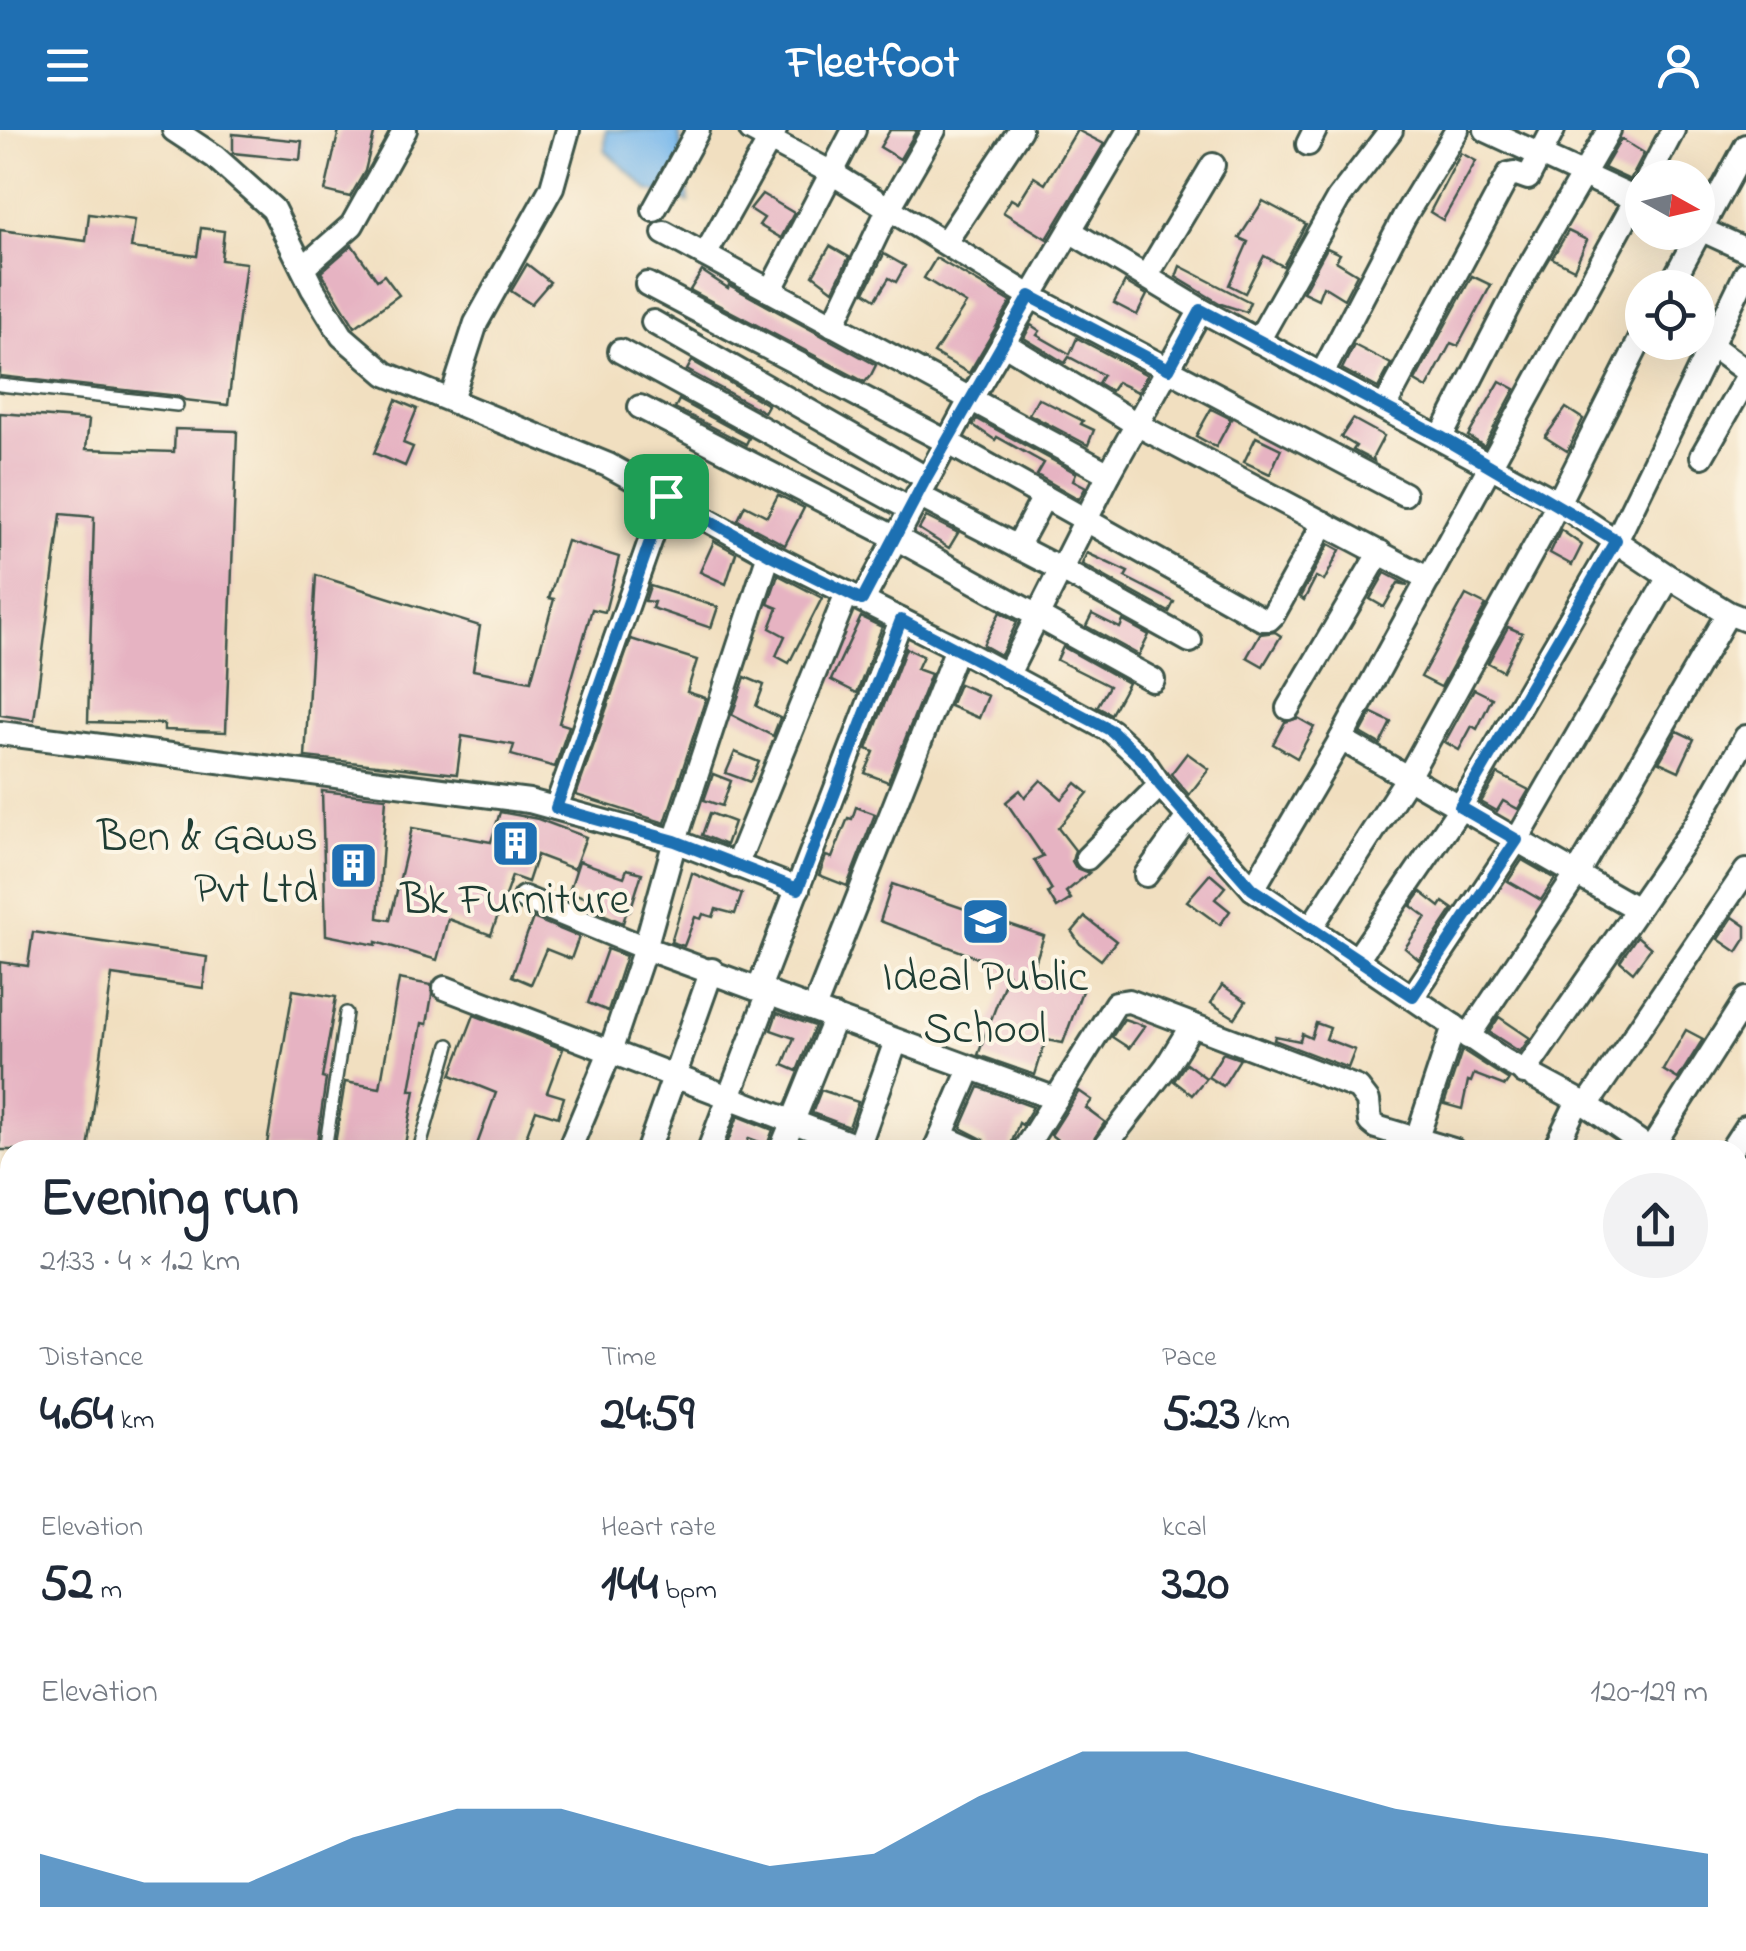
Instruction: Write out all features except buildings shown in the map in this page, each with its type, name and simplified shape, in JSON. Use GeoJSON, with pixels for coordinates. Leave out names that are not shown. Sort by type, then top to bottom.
{"type":"FeatureCollection","features":[{"type":"Feature","properties":{"kind":"street"},"geometry":{"type":"LineString","coordinates":[[174,130],[215,157],[273,209],[342,336],[386,374],[608,465],[769,554],[958,648],[1112,731],[1143,760],[1160,785],[1252,889],[1461,1032],[1524,1073],[1582,1103],[1636,1140]]}},
{"type":"Feature","properties":{"kind":"street"},"geometry":{"type":"LineString","coordinates":[[303,268],[352,225],[405,130]]}},
{"type":"Feature","properties":{"kind":"street"},"geometry":{"type":"LineString","coordinates":[[450,400],[476,323],[547,198],[568,130]]}},
{"type":"Feature","properties":{"kind":"street"},"geometry":{"type":"LineString","coordinates":[[654,210],[698,130]]}},
{"type":"Feature","properties":{"kind":"street"},"geometry":{"type":"LineString","coordinates":[[770,291],[854,130]]}},
{"type":"Feature","properties":{"kind":"street"},"geometry":{"type":"LineString","coordinates":[[833,325],[889,208],[934,130]]}},
{"type":"Feature","properties":{"kind":"street"},"geometry":{"type":"LineString","coordinates":[[946,241],[1020,130]]}},
{"type":"Feature","properties":{"kind":"street"},"geometry":{"type":"LineString","coordinates":[[736,866],[855,596],[896,538],[1002,343],[1129,130]]}},
{"type":"Feature","properties":{"kind":"street"},"geometry":{"type":"LineString","coordinates":[[1258,341],[1338,199],[1391,130]]}},
{"type":"Feature","properties":{"kind":"street"},"geometry":{"type":"LineString","coordinates":[[1322,374],[1404,217],[1458,130]]}},
{"type":"Feature","properties":{"kind":"street"},"geometry":{"type":"LineString","coordinates":[[1486,130],[1625,191]]}},
{"type":"Feature","properties":{"kind":"street"},"geometry":{"type":"LineString","coordinates":[[1384,406],[1509,174],[1528,178],[1553,130]]}},
{"type":"Feature","properties":{"kind":"street"},"geometry":{"type":"LineString","coordinates":[[1441,437],[1522,279],[1609,130]]}},
{"type":"Feature","properties":{"kind":"street"},"geometry":{"type":"LineString","coordinates":[[1658,160],[1674,130]]}},
{"type":"Feature","properties":{"kind":"street"},"geometry":{"type":"LineString","coordinates":[[705,255],[765,133],[1030,296],[1404,494]]}},
{"type":"Feature","properties":{"kind":"street"},"geometry":{"type":"LineString","coordinates":[[1715,201],[1746,146]]}},
{"type":"Feature","properties":{"kind":"street"},"geometry":{"type":"LineString","coordinates":[[1146,276],[1213,165]]}},
{"type":"Feature","properties":{"kind":"street"},"geometry":{"type":"LineString","coordinates":[[1252,889],[1341,738],[1625,224]]}},
{"type":"Feature","properties":{"kind":"street"},"geometry":{"type":"LineString","coordinates":[[1070,231],[1201,310],[1559,503],[1669,577],[1737,616],[1577,874],[1461,1032],[1416,1140]]}},
{"type":"Feature","properties":{"kind":"street"},"geometry":{"type":"LineString","coordinates":[[664,233],[1109,474]]}},
{"type":"Feature","properties":{"kind":"street"},"geometry":{"type":"LineString","coordinates":[[1715,235],[1746,250]]}},
{"type":"Feature","properties":{"kind":"street"},"geometry":{"type":"LineString","coordinates":[[1715,340],[1746,274]]}},
{"type":"Feature","properties":{"kind":"street"},"geometry":{"type":"LineString","coordinates":[[647,284],[947,442],[1262,619],[1268,620],[1324,523]]}},
{"type":"Feature","properties":{"kind":"street"},"geometry":{"type":"LineString","coordinates":[[1007,676],[1109,474],[1201,310]]}},
{"type":"Feature","properties":{"kind":"street"},"geometry":{"type":"LineString","coordinates":[[653,322],[918,494]]}},
{"type":"Feature","properties":{"kind":"street"},"geometry":{"type":"LineString","coordinates":[[1002,343],[1138,425],[1429,579]]}},
{"type":"Feature","properties":{"kind":"street"},"geometry":{"type":"LineString","coordinates":[[1715,348],[1746,371]]}},
{"type":"Feature","properties":{"kind":"street"},"geometry":{"type":"LineString","coordinates":[[620,351],[918,494],[1190,641]]}},
{"type":"Feature","properties":{"kind":"street"},"geometry":{"type":"LineString","coordinates":[[1310,929],[1408,777],[1559,503],[1630,360]]}},
{"type":"Feature","properties":{"kind":"street"},"geometry":{"type":"LineString","coordinates":[[1357,959],[1460,807],[1616,540],[1705,360]]}},
{"type":"Feature","properties":{"kind":"street"},"geometry":{"type":"LineString","coordinates":[[1702,456],[1746,380]]}},
{"type":"Feature","properties":{"kind":"street"},"geometry":{"type":"LineString","coordinates":[[640,407],[896,538],[1153,680]]}},
{"type":"Feature","properties":{"kind":"street"},"geometry":{"type":"LineString","coordinates":[[556,808],[666,496]]}},
{"type":"Feature","properties":{"kind":"street"},"geometry":{"type":"LineString","coordinates":[[1017,547],[1044,497]]}},
{"type":"Feature","properties":{"kind":"street"},"geometry":{"type":"LineString","coordinates":[[1288,708],[1380,552]]}},
{"type":"Feature","properties":{"kind":"street"},"geometry":{"type":"LineString","coordinates":[[573,1140],[610,1052],[645,948],[675,841],[769,554]]}},
{"type":"Feature","properties":{"kind":"street"},"geometry":{"type":"LineString","coordinates":[[1413,996],[1517,840],[1669,577]]}},
{"type":"Feature","properties":{"kind":"street"},"geometry":{"type":"LineString","coordinates":[[713,1140],[731,1098],[798,889],[901,620]]}},
{"type":"Feature","properties":{"kind":"street"},"geometry":{"type":"LineString","coordinates":[[784,1140],[825,1013],[958,648]]}},
{"type":"Feature","properties":{"kind":"street"},"geometry":{"type":"LineString","coordinates":[[0,733],[529,800],[675,841],[798,889]]}},
{"type":"Feature","properties":{"kind":"street"},"geometry":{"type":"LineString","coordinates":[[1524,1073],[1698,820],[1746,737]]}},
{"type":"Feature","properties":{"kind":"street"},"geometry":{"type":"LineString","coordinates":[[1341,738],[1637,908]]}},
{"type":"Feature","properties":{"kind":"street"},"geometry":{"type":"LineString","coordinates":[[1087,858],[1160,785]]}},
{"type":"Feature","properties":{"kind":"street"},"geometry":{"type":"LineString","coordinates":[[1146,875],[1188,817]]}},
{"type":"Feature","properties":{"kind":"street"},"geometry":{"type":"LineString","coordinates":[[1560,1140],[1746,872]]}},
{"type":"Feature","properties":{"kind":"street"},"geometry":{"type":"LineString","coordinates":[[524,898],[645,948],[1056,1099]]}},
{"type":"Feature","properties":{"kind":"street"},"geometry":{"type":"LineString","coordinates":[[651,1140],[712,970]]}},
{"type":"Feature","properties":{"kind":"street"},"geometry":{"type":"LineString","coordinates":[[444,988],[839,1140]]}},
{"type":"Feature","properties":{"kind":"street"},"geometry":{"type":"LineString","coordinates":[[1656,1140],[1746,999]]}},
{"type":"Feature","properties":{"kind":"street"},"geometry":{"type":"LineString","coordinates":[[1030,1140],[1116,1004],[1130,1001],[1358,1088],[1368,1102],[1370,1122],[1406,1140]]}},
{"type":"Feature","properties":{"kind":"street"},"geometry":{"type":"LineString","coordinates":[[1110,1140],[1166,1067],[1192,1025]]}},
{"type":"Feature","properties":{"kind":"street"},"geometry":{"type":"LineString","coordinates":[[864,1140],[896,1040]]}},
{"type":"Feature","properties":{"kind":"street"},"geometry":{"type":"LineString","coordinates":[[939,1140],[970,1069]]}},
{"type":"Feature","properties":{"kind":"lane"},"geometry":{"type":"LineString","coordinates":[[0,385],[178,405]]}},
{"type":"Feature","properties":{"kind":"lane"},"geometry":{"type":"LineString","coordinates":[[327,1140],[346,1013]]}},
{"type":"Feature","properties":{"kind":"lane"},"geometry":{"type":"LineString","coordinates":[[422,1140],[449,1046]]}},
{"type":"Feature","properties":{"kind":"water"},"geometry":{"type":"Polygon","coordinates":[[[606,130],[679,130],[689,202],[648,190],[605,150],[606,130]]]}},
{"type":"Feature","properties":{"kind":"place","name":"Bk Furniture"},"geometry":{"type":"Point","coordinates":[515,844]}},
{"type":"Feature","properties":{"kind":"place","name":"Ben & Gaws Pvt Ltd"},"geometry":{"type":"Point","coordinates":[353,865]}},
{"type":"Feature","properties":{"kind":"place","name":"Ideal Public School"},"geometry":{"type":"Point","coordinates":[985,921]}},
{"type":"Feature","properties":{"kind":"route"},"geometry":{"type":"LineString","coordinates":[[1030,296],[1169,369],[1201,310],[1441,437],[1616,540],[1460,807],[1517,840],[1413,996],[1252,889],[1160,785],[1143,760],[1112,731],[901,620],[798,889],[675,841],[556,808],[666,496],[862,600],[1030,296]]}}]}
